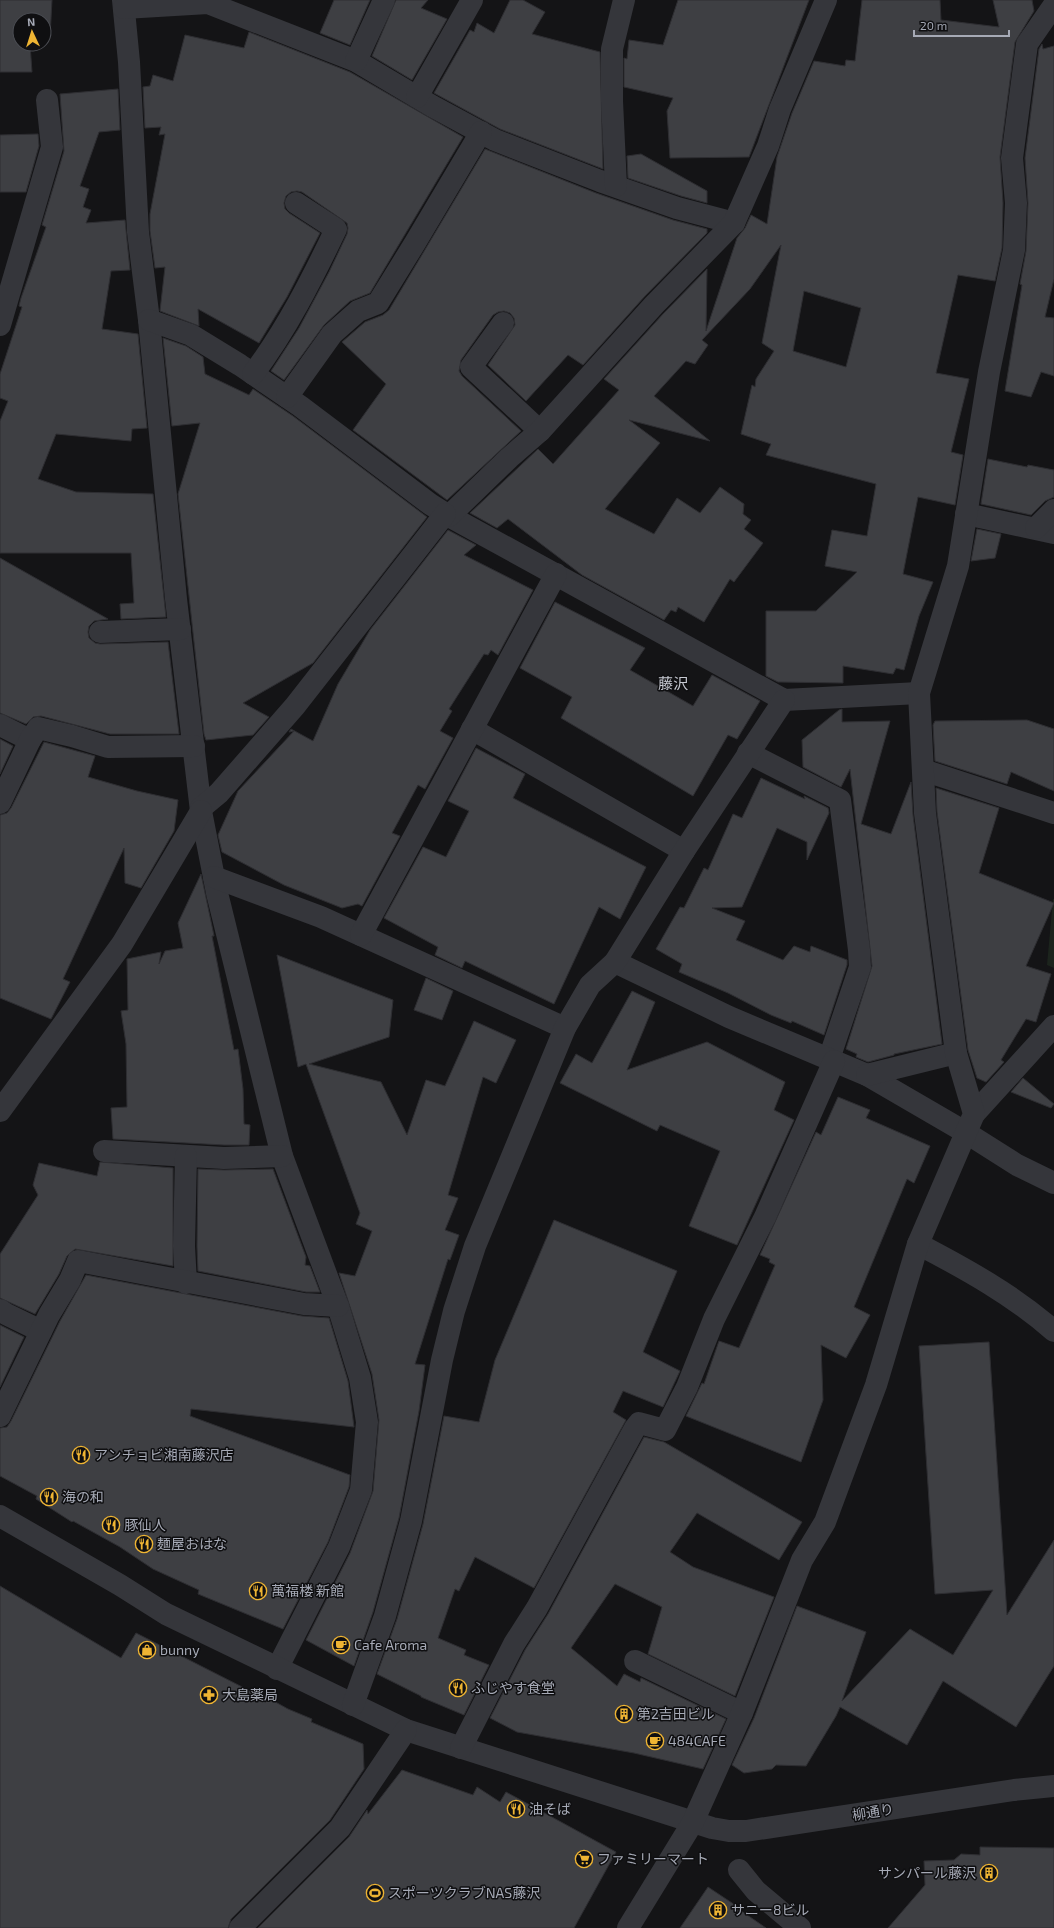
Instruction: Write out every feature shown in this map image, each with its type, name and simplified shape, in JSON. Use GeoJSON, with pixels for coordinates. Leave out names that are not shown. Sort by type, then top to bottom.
{"type":"FeatureCollection","features":[{"type":"Feature","properties":{"kind":"street"},"geometry":{"type":"LineString","coordinates":[[356,61],[384,0]]}},
{"type":"Feature","properties":{"kind":"street"},"geometry":{"type":"LineString","coordinates":[[417,97],[472,0]]}},
{"type":"Feature","properties":{"kind":"street"},"geometry":{"type":"LineString","coordinates":[[616,186],[612,101],[612,48],[624,0]]}},
{"type":"Feature","properties":{"kind":"street"},"geometry":{"type":"LineString","coordinates":[[0,1111],[122,944],[201,809],[219,793],[295,706],[447,515],[540,431],[654,305],[734,223],[768,146],[780,109],[826,0]]}},
{"type":"Feature","properties":{"kind":"street"},"geometry":{"type":"LineString","coordinates":[[277,1669],[338,1547],[361,1490],[367,1422],[360,1378],[338,1306],[282,1156],[215,885],[201,809],[180,630],[149,320],[138,232],[130,62],[123,4],[208,3],[356,61],[417,97],[502,142],[677,208],[734,223]]}},
{"type":"Feature","properties":{"kind":"street"},"geometry":{"type":"LineString","coordinates":[[970,1123],[956,1052],[925,813],[919,693],[958,566],[989,372],[1014,250],[1016,203],[1012,158],[1027,44],[1054,5]]}},
{"type":"Feature","properties":{"kind":"street"},"geometry":{"type":"LineString","coordinates":[[0,325],[5,296],[52,147],[47,100]]}},
{"type":"Feature","properties":{"kind":"street"},"geometry":{"type":"LineString","coordinates":[[287,397],[332,334],[358,311],[378,302],[481,132]]}},
{"type":"Feature","properties":{"kind":"street"},"geometry":{"type":"LineString","coordinates":[[252,374],[272,348],[284,328],[316,272],[336,229],[296,203]]}},
{"type":"Feature","properties":{"kind":"street"},"geometry":{"type":"LineString","coordinates":[[149,320],[191,335],[252,374],[287,397],[430,504],[447,515],[784,700],[919,693]]}},
{"type":"Feature","properties":{"kind":"street"},"geometry":{"type":"LineString","coordinates":[[503,323],[471,367],[540,431]]}},
{"type":"Feature","properties":{"kind":"street"},"geometry":{"type":"LineString","coordinates":[[966,514],[1045,531],[1054,510]]}},
{"type":"Feature","properties":{"kind":"street"},"geometry":{"type":"LineString","coordinates":[[361,935],[556,574]]}},
{"type":"Feature","properties":{"kind":"street"},"geometry":{"type":"LineString","coordinates":[[100,632],[180,630]]}},
{"type":"Feature","properties":{"kind":"street"},"geometry":{"type":"LineString","coordinates":[[353,1705],[385,1616],[411,1521],[442,1360],[454,1311],[475,1246],[565,1028],[590,985],[615,962],[684,851],[784,700]]}},
{"type":"Feature","properties":{"kind":"street"},"geometry":{"type":"LineString","coordinates":[[0,725],[30,740]]}},
{"type":"Feature","properties":{"kind":"street"},"geometry":{"type":"LineString","coordinates":[[0,803],[30,740],[38,728],[108,747],[194,746]]}},
{"type":"Feature","properties":{"kind":"street"},"geometry":{"type":"LineString","coordinates":[[472,730],[684,851]]}},
{"type":"Feature","properties":{"kind":"street"},"geometry":{"type":"LineString","coordinates":[[461,1748],[514,1644],[540,1602],[635,1428],[639,1423],[665,1430],[687,1387],[714,1319],[765,1217],[831,1060],[860,967],[840,800],[748,753]]}},
{"type":"Feature","properties":{"kind":"street"},"geometry":{"type":"LineString","coordinates":[[923,770],[1054,813]]}},
{"type":"Feature","properties":{"kind":"street"},"geometry":{"type":"LineString","coordinates":[[215,885],[321,917],[565,1028]]}},
{"type":"Feature","properties":{"kind":"street"},"geometry":{"type":"LineString","coordinates":[[615,962],[729,1017],[867,1075],[970,1123],[1018,1165],[1054,1183]]}},
{"type":"Feature","properties":{"kind":"street"},"geometry":{"type":"LineString","coordinates":[[628,1928],[693,1822],[742,1713],[802,1560],[825,1522],[876,1385],[918,1244],[970,1123],[1054,1026]]}},
{"type":"Feature","properties":{"kind":"street"},"geometry":{"type":"LineString","coordinates":[[867,1075],[956,1052]]}},
{"type":"Feature","properties":{"kind":"street"},"geometry":{"type":"LineString","coordinates":[[104,1151],[224,1158],[282,1156]]}},
{"type":"Feature","properties":{"kind":"street"},"geometry":{"type":"LineString","coordinates":[[186,1156],[184,1246],[186,1283]]}},
{"type":"Feature","properties":{"kind":"street"},"geometry":{"type":"LineString","coordinates":[[918,1244],[960,1266],[998,1289],[1054,1331]]}},
{"type":"Feature","properties":{"kind":"street"},"geometry":{"type":"LineString","coordinates":[[0,1416],[41,1331],[70,1280],[78,1261],[186,1283],[304,1304],[338,1306]]}},
{"type":"Feature","properties":{"kind":"street"},"geometry":{"type":"LineString","coordinates":[[0,1310],[41,1331]]}},
{"type":"Feature","properties":{"kind":"street","name":"柳通り"},"geometry":{"type":"LineString","coordinates":[[0,1516],[120,1585],[166,1614],[277,1669],[406,1730],[693,1822],[729,1832],[746,1831],[1054,1786]]}},
{"type":"Feature","properties":{"kind":"street"},"geometry":{"type":"LineString","coordinates":[[635,1661],[742,1713]]}},
{"type":"Feature","properties":{"kind":"street"},"geometry":{"type":"LineString","coordinates":[[240,1928],[340,1828],[406,1730]]}},
{"type":"Feature","properties":{"kind":"street"},"geometry":{"type":"LineString","coordinates":[[739,1870],[756,1891],[800,1928]]}},
{"type":"Feature","properties":{"kind":"shaded area"},"geometry":{"type":"Polygon","coordinates":[[[1054,899],[1054,968],[1047,965],[1054,899]]]}},
{"type":"Feature","properties":{"kind":"building"},"geometry":{"type":"Polygon","coordinates":[[[0,0],[52,0],[51,12],[12,12],[12,52],[31,52],[32,72],[0,72],[0,0]]]}},
{"type":"Feature","properties":{"kind":"building"},"geometry":{"type":"Polygon","coordinates":[[[334,0],[370,0],[350,45],[320,33],[334,0]]]}},
{"type":"Feature","properties":{"kind":"building"},"geometry":{"type":"Polygon","coordinates":[[[396,0],[428,0],[421,8],[447,19],[412,80],[372,56],[396,0]]]}},
{"type":"Feature","properties":{"kind":"building"},"geometry":{"type":"Polygon","coordinates":[[[510,0],[523,0],[545,12],[532,34],[600,52],[603,169],[500,129],[434,93],[470,30],[474,32],[477,23],[494,33],[510,0]]]}},
{"type":"Feature","properties":{"kind":"building"},"geometry":{"type":"Polygon","coordinates":[[[678,0],[809,0],[749,157],[670,158],[667,111],[673,98],[624,87],[624,58],[627,59],[629,40],[663,45],[678,0]]]}},
{"type":"Feature","properties":{"kind":"building"},"geometry":{"type":"Polygon","coordinates":[[[862,0],[940,0],[941,20],[999,27],[993,0],[1032,0],[1034,11],[1015,42],[1000,157],[1003,203],[1002,248],[995,281],[958,275],[936,373],[969,379],[951,452],[963,455],[955,505],[918,497],[903,574],[933,582],[919,616],[904,670],[896,668],[893,674],[843,666],[843,683],[778,682],[766,676],[766,611],[816,611],[857,572],[825,566],[832,530],[867,536],[876,484],[766,455],[771,444],[741,434],[752,385],[755,387],[756,379],[774,351],[762,343],[781,245],[750,289],[702,340],[708,345],[695,364],[686,361],[654,396],[710,441],[629,420],[660,443],[605,509],[654,534],[677,498],[700,513],[720,487],[744,504],[743,514],[751,520],[744,529],[763,543],[734,582],[730,579],[704,622],[678,607],[676,612],[671,610],[664,620],[582,575],[508,519],[497,528],[470,513],[538,449],[553,464],[619,390],[604,379],[663,314],[707,269],[706,331],[737,238],[745,228],[751,215],[767,224],[777,157],[792,113],[814,61],[845,66],[846,60],[855,61],[862,0]],[[804,291],[793,351],[846,367],[861,308],[804,291]]]}},
{"type":"Feature","properties":{"kind":"building"},"geometry":{"type":"Polygon","coordinates":[[[249,32],[350,72],[463,137],[370,293],[350,301],[324,325],[284,380],[271,371],[299,328],[329,272],[347,234],[347,223],[302,192],[291,192],[286,196],[284,203],[285,209],[320,233],[287,297],[259,343],[198,309],[199,326],[160,311],[165,267],[155,268],[150,231],[150,214],[165,134],[159,135],[161,127],[145,128],[143,87],[150,86],[153,75],[173,81],[185,35],[244,48],[249,32]]]}},
{"type":"Feature","properties":{"kind":"building"},"geometry":{"type":"Polygon","coordinates":[[[1042,44],[1043,49],[1054,46],[1054,279],[1045,317],[1054,318],[1054,376],[1041,372],[1031,397],[1005,391],[1026,251],[1028,203],[1025,158],[1039,49],[1042,44]]]}},
{"type":"Feature","properties":{"kind":"building"},"geometry":{"type":"Polygon","coordinates":[[[118,89],[120,130],[99,132],[80,186],[89,189],[83,207],[91,210],[86,223],[125,220],[130,270],[111,271],[102,329],[138,334],[147,428],[132,429],[131,441],[56,434],[38,479],[76,492],[153,494],[166,617],[121,619],[120,604],[134,603],[131,553],[0,553],[0,421],[8,401],[0,398],[0,374],[22,307],[19,306],[21,298],[46,227],[42,225],[64,151],[60,94],[118,89]]]}},
{"type":"Feature","properties":{"kind":"building"},"geometry":{"type":"Polygon","coordinates":[[[38,134],[39,146],[26,192],[0,192],[0,135],[38,134]]]}},
{"type":"Feature","properties":{"kind":"building"},"geometry":{"type":"Polygon","coordinates":[[[485,149],[596,193],[673,220],[707,229],[707,233],[645,296],[583,365],[568,355],[526,401],[488,365],[515,325],[514,318],[510,313],[504,311],[493,315],[461,360],[459,371],[462,376],[521,431],[447,500],[353,430],[386,384],[342,342],[365,322],[383,315],[389,310],[485,149]]]}},
{"type":"Feature","properties":{"kind":"building"},"geometry":{"type":"Polygon","coordinates":[[[641,154],[707,191],[707,203],[628,178],[627,156],[641,154]]]}},
{"type":"Feature","properties":{"kind":"building"},"geometry":{"type":"Polygon","coordinates":[[[163,338],[186,346],[203,357],[205,374],[249,395],[253,389],[293,416],[427,517],[313,663],[243,703],[269,717],[253,735],[206,740],[204,734],[178,494],[200,423],[172,426],[163,338]]]}},
{"type":"Feature","properties":{"kind":"building"},"geometry":{"type":"Polygon","coordinates":[[[988,459],[1027,467],[1028,465],[1054,470],[1054,497],[1045,501],[1031,515],[981,504],[988,459]]]}},
{"type":"Feature","properties":{"kind":"building"},"geometry":{"type":"Polygon","coordinates":[[[977,529],[1001,534],[995,558],[971,561],[977,529]]]}},
{"type":"Feature","properties":{"kind":"building"},"geometry":{"type":"Polygon","coordinates":[[[448,530],[476,545],[464,555],[533,590],[498,655],[491,650],[488,655],[484,654],[449,709],[452,711],[440,731],[453,738],[425,789],[418,785],[392,833],[400,836],[362,906],[358,904],[342,908],[284,885],[222,852],[218,835],[238,791],[294,731],[289,732],[291,729],[313,741],[338,684],[370,630],[448,530]]]}},
{"type":"Feature","properties":{"kind":"building"},"geometry":{"type":"Polygon","coordinates":[[[0,558],[108,619],[94,621],[89,626],[89,638],[95,643],[168,642],[179,734],[110,734],[41,716],[33,717],[26,724],[0,713],[0,558]]]}},
{"type":"Feature","properties":{"kind":"building"},"geometry":{"type":"Polygon","coordinates":[[[555,602],[645,648],[630,670],[693,706],[712,675],[760,701],[737,739],[728,735],[693,796],[561,718],[572,697],[520,668],[555,602]]]}},
{"type":"Feature","properties":{"kind":"building"},"geometry":{"type":"Polygon","coordinates":[[[842,709],[842,722],[890,721],[861,824],[891,834],[911,782],[913,815],[942,1044],[894,1054],[868,1062],[856,1057],[857,1054],[846,1049],[872,966],[850,769],[841,787],[803,767],[802,740],[842,709]]]}},
{"type":"Feature","properties":{"kind":"building"},"geometry":{"type":"Polygon","coordinates":[[[1027,720],[1054,729],[1054,791],[1011,772],[1007,784],[935,761],[933,725],[935,721],[1027,720]]]}},
{"type":"Feature","properties":{"kind":"building"},"geometry":{"type":"Polygon","coordinates":[[[0,739],[13,746],[0,774],[0,739]]]}},
{"type":"Feature","properties":{"kind":"building"},"geometry":{"type":"Polygon","coordinates":[[[44,742],[95,756],[88,777],[137,791],[178,800],[174,831],[141,888],[125,883],[124,848],[63,979],[70,982],[51,1019],[0,998],[0,815],[7,813],[11,808],[44,742]]]}},
{"type":"Feature","properties":{"kind":"building"},"geometry":{"type":"Polygon","coordinates":[[[476,748],[525,774],[513,798],[646,867],[620,919],[599,907],[554,1004],[465,961],[462,968],[435,955],[438,947],[384,918],[423,847],[446,857],[469,811],[448,801],[476,748]]]}},
{"type":"Feature","properties":{"kind":"building"},"geometry":{"type":"Polygon","coordinates":[[[761,778],[828,808],[829,813],[807,860],[807,842],[777,828],[742,907],[712,908],[745,921],[736,940],[783,960],[794,946],[810,952],[811,946],[847,960],[847,965],[824,1035],[792,1021],[791,1023],[771,1015],[728,993],[679,972],[682,964],[656,949],[680,907],[684,908],[704,868],[708,870],[733,814],[742,818],[761,778]]]}},
{"type":"Feature","properties":{"kind":"building"},"geometry":{"type":"Polygon","coordinates":[[[936,788],[999,808],[979,873],[1054,903],[1026,966],[1051,974],[1036,1022],[1026,1019],[1001,1060],[1004,1062],[986,1082],[977,1078],[968,1050],[937,812],[936,788]]]}},
{"type":"Feature","properties":{"kind":"building"},"geometry":{"type":"Polygon","coordinates":[[[201,874],[214,936],[212,936],[234,1050],[238,1049],[243,1089],[244,1124],[250,1125],[249,1145],[113,1139],[111,1108],[127,1107],[126,1044],[121,1011],[128,1010],[127,959],[161,952],[159,964],[165,951],[183,948],[178,923],[201,874]]]}},
{"type":"Feature","properties":{"kind":"building"},"geometry":{"type":"Polygon","coordinates":[[[277,955],[393,1000],[389,1037],[309,1064],[381,1082],[407,1135],[426,1080],[445,1086],[474,1021],[516,1040],[496,1083],[483,1077],[448,1195],[458,1198],[445,1230],[459,1235],[450,1260],[448,1259],[415,1364],[425,1365],[419,1411],[399,1518],[373,1612],[354,1666],[306,1640],[350,1553],[373,1491],[379,1420],[372,1374],[339,1273],[355,1276],[372,1231],[356,1224],[360,1213],[306,1064],[298,1067],[277,955]]]}},
{"type":"Feature","properties":{"kind":"building"},"geometry":{"type":"Polygon","coordinates":[[[426,978],[453,991],[442,1020],[414,1010],[426,978]]]}},
{"type":"Feature","properties":{"kind":"building"},"geometry":{"type":"Polygon","coordinates":[[[632,991],[655,1002],[627,1070],[707,1042],[785,1082],[774,1110],[794,1120],[737,1245],[689,1226],[720,1151],[660,1125],[657,1131],[560,1083],[576,1054],[592,1063],[632,991]]]}},
{"type":"Feature","properties":{"kind":"building"},"geometry":{"type":"Polygon","coordinates":[[[1023,1078],[1054,1104],[1051,1108],[1011,1092],[1023,1078]]]}},
{"type":"Feature","properties":{"kind":"building"},"geometry":{"type":"Polygon","coordinates":[[[838,1097],[870,1110],[866,1118],[930,1146],[914,1183],[907,1179],[854,1307],[870,1315],[846,1358],[821,1345],[823,1400],[801,1462],[686,1416],[702,1383],[704,1384],[719,1341],[739,1348],[775,1265],[769,1262],[770,1259],[760,1255],[816,1132],[821,1135],[838,1097]]]}},
{"type":"Feature","properties":{"kind":"building"},"geometry":{"type":"Polygon","coordinates":[[[100,1162],[173,1168],[173,1266],[75,1249],[67,1256],[59,1274],[35,1314],[0,1298],[0,1254],[38,1195],[33,1185],[39,1163],[97,1176],[100,1162]]]}},
{"type":"Feature","properties":{"kind":"building"},"geometry":{"type":"Polygon","coordinates":[[[198,1169],[273,1169],[306,1257],[305,1265],[310,1266],[320,1292],[306,1292],[198,1271],[198,1169]]]}},
{"type":"Feature","properties":{"kind":"building"},"geometry":{"type":"Polygon","coordinates":[[[554,1220],[677,1271],[643,1352],[680,1371],[663,1407],[623,1391],[613,1412],[626,1420],[534,1588],[475,1557],[459,1591],[455,1589],[438,1638],[466,1650],[464,1655],[489,1665],[464,1715],[421,1697],[377,1674],[397,1619],[423,1524],[444,1416],[479,1422],[495,1360],[554,1220]]]}},
{"type":"Feature","properties":{"kind":"building"},"geometry":{"type":"Polygon","coordinates":[[[86,1275],[302,1316],[329,1318],[348,1381],[354,1427],[191,1409],[190,1416],[350,1475],[349,1487],[328,1542],[283,1629],[198,1594],[199,1590],[153,1569],[120,1547],[73,1521],[72,1522],[36,1499],[37,1496],[0,1476],[0,1428],[7,1427],[11,1421],[60,1321],[86,1275]]]}},
{"type":"Feature","properties":{"kind":"building"},"geometry":{"type":"Polygon","coordinates":[[[0,1325],[24,1337],[0,1387],[0,1325]]]}},
{"type":"Feature","properties":{"kind":"building"},"geometry":{"type":"Polygon","coordinates":[[[989,1342],[1007,1615],[1054,1540],[1054,1666],[1016,1727],[943,1681],[907,1745],[840,1707],[806,1766],[776,1765],[772,1769],[744,1773],[732,1765],[754,1718],[797,1606],[866,1632],[842,1701],[910,1629],[953,1655],[993,1590],[935,1594],[919,1346],[989,1342]]]}},
{"type":"Feature","properties":{"kind":"building"},"geometry":{"type":"Polygon","coordinates":[[[644,1437],[664,1442],[802,1522],[779,1560],[697,1513],[670,1552],[693,1567],[774,1597],[735,1696],[648,1654],[662,1607],[615,1584],[571,1648],[617,1686],[624,1674],[640,1682],[641,1678],[726,1719],[703,1769],[634,1753],[517,1732],[490,1718],[525,1650],[548,1614],[644,1437]]]}},
{"type":"Feature","properties":{"kind":"building"},"geometry":{"type":"Polygon","coordinates":[[[0,1586],[121,1658],[136,1633],[260,1696],[261,1694],[288,1709],[312,1719],[311,1722],[363,1744],[364,1769],[330,1820],[231,1919],[228,1928],[0,1928],[0,1586]]]}},
{"type":"Feature","properties":{"kind":"building"},"geometry":{"type":"Polygon","coordinates":[[[402,1770],[473,1795],[477,1787],[500,1802],[506,1792],[616,1852],[574,1928],[258,1928],[349,1837],[367,1810],[368,1814],[402,1770]]]}},
{"type":"Feature","properties":{"kind":"building","name":"サンパール藤沢"},"geometry":{"type":"Polygon","coordinates":[[[980,1847],[1054,1848],[1054,1928],[888,1928],[925,1885],[924,1861],[954,1860],[961,1854],[980,1855],[980,1847]]]}},
{"type":"Feature","properties":{"kind":"building","name":"サニー8ビル"},"geometry":{"type":"Polygon","coordinates":[[[708,1887],[738,1907],[737,1908],[766,1928],[680,1928],[708,1887]]]}},
{"type":"Feature","properties":{"kind":"place","name":"アンチョビ湘南藤沢店"},"geometry":{"type":"Point","coordinates":[81,1455]}},
{"type":"Feature","properties":{"kind":"place","name":"海の和"},"geometry":{"type":"Point","coordinates":[49,1497]}},
{"type":"Feature","properties":{"kind":"place","name":"豚仙人"},"geometry":{"type":"Point","coordinates":[111,1525]}},
{"type":"Feature","properties":{"kind":"place","name":"麺屋おはな"},"geometry":{"type":"Point","coordinates":[144,1544]}},
{"type":"Feature","properties":{"kind":"place","name":"萬福楼 新館"},"geometry":{"type":"Point","coordinates":[258,1591]}},
{"type":"Feature","properties":{"kind":"place","name":"Cafe Aroma"},"geometry":{"type":"Point","coordinates":[341,1645]}},
{"type":"Feature","properties":{"kind":"place","name":"bunny"},"geometry":{"type":"Point","coordinates":[147,1650]}},
{"type":"Feature","properties":{"kind":"place","name":"ふじやす食堂"},"geometry":{"type":"Point","coordinates":[458,1688]}},
{"type":"Feature","properties":{"kind":"place","name":"大島薬局"},"geometry":{"type":"Point","coordinates":[209,1695]}},
{"type":"Feature","properties":{"kind":"place","name":"第2吉田ビル"},"geometry":{"type":"Point","coordinates":[624,1714]}},
{"type":"Feature","properties":{"kind":"place","name":"484CAFE"},"geometry":{"type":"Point","coordinates":[655,1741]}},
{"type":"Feature","properties":{"kind":"place","name":"油そば"},"geometry":{"type":"Point","coordinates":[516,1809]}},
{"type":"Feature","properties":{"kind":"place","name":"ファミリーマート"},"geometry":{"type":"Point","coordinates":[584,1859]}},
{"type":"Feature","properties":{"kind":"place","name":"サンパール藤沢"},"geometry":{"type":"Point","coordinates":[989,1873]}},
{"type":"Feature","properties":{"kind":"place","name":"スポーツクラブNAS藤沢"},"geometry":{"type":"Point","coordinates":[375,1893]}},
{"type":"Feature","properties":{"kind":"place","name":"サニー8ビル"},"geometry":{"type":"Point","coordinates":[718,1910]}},
{"type":"Feature","properties":{"kind":"district","name":"藤沢"},"geometry":{"type":"Point","coordinates":[673,684]}}]}
